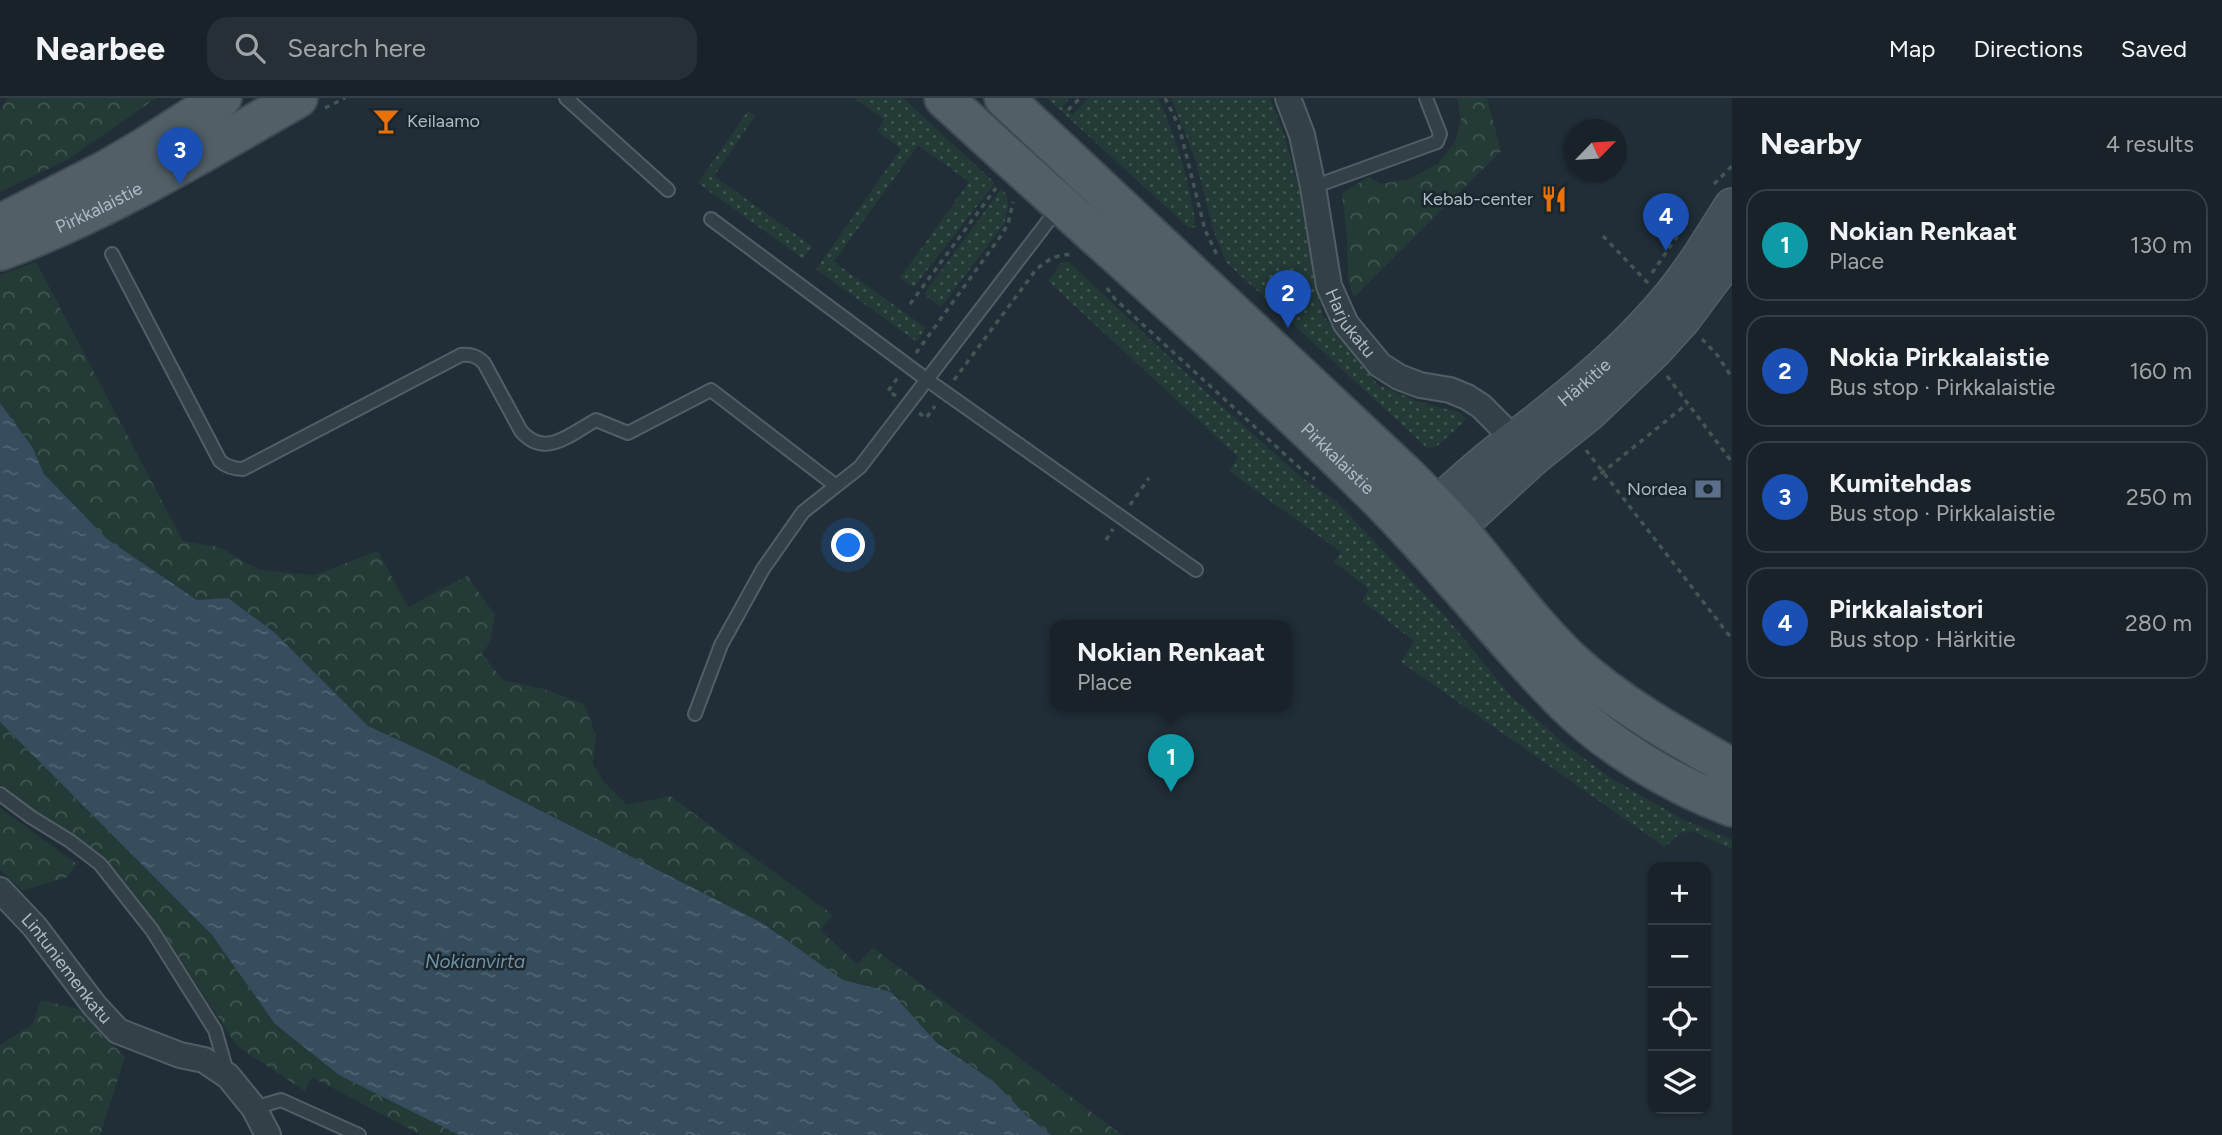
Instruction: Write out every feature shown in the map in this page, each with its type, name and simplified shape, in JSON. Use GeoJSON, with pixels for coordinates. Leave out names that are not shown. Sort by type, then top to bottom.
{"type":"FeatureCollection","features":[{"type":"Feature","properties":{"kind":"main road","name":"Pirkkalaistie"},"geometry":{"type":"LineString","coordinates":[[3,241],[117,164],[222,98]]}},
{"type":"Feature","properties":{"kind":"main road","name":"Pirkkalaistie"},"geometry":{"type":"LineString","coordinates":[[3,241],[52,230],[119,197],[298,98]]}},
{"type":"Feature","properties":{"kind":"main road","name":"Pirkkalaistie"},"geometry":{"type":"LineString","coordinates":[[944,98],[1068,197],[1322,444],[1433,529],[1602,686],[1668,732],[1732,768]]}},
{"type":"Feature","properties":{"kind":"main road","name":"Pirkkalaistie"},"geometry":{"type":"LineString","coordinates":[[1004,98],[1068,197]]}},
{"type":"Feature","properties":{"kind":"main road","name":"Härkitie"},"geometry":{"type":"LineString","coordinates":[[1433,529],[1524,449],[1572,394],[1666,302],[1721,199]]}},
{"type":"Feature","properties":{"kind":"main road","name":"Härkitie"},"geometry":{"type":"LineString","coordinates":[[1524,449],[1590,413],[1683,319],[1732,253]]}},
{"type":"Feature","properties":{"kind":"main road","name":"Pirkkalaistie"},"geometry":{"type":"LineString","coordinates":[[1433,529],[1566,704],[1622,750],[1704,796],[1732,807]]}},
{"type":"Feature","properties":{"kind":"street","name":"Harjukatu"},"geometry":{"type":"LineString","coordinates":[[1288,98],[1302,135],[1329,286],[1346,324],[1380,365],[1399,377],[1467,397],[1524,449]]}},
{"type":"Feature","properties":{"kind":"street","name":"Lintuniemenkatu"},"geometry":{"type":"LineString","coordinates":[[0,890],[35,927],[94,1005],[118,1031],[180,1055],[204,1060],[228,1076],[254,1108],[268,1135]]}},
{"type":"Feature","properties":{"kind":"lane"},"geometry":{"type":"LineString","coordinates":[[566,98],[668,190]]}},
{"type":"Feature","properties":{"kind":"lane"},"geometry":{"type":"LineString","coordinates":[[1313,187],[1437,142],[1440,134],[1426,98]]}},
{"type":"Feature","properties":{"kind":"lane"},"geometry":{"type":"LineString","coordinates":[[695,714],[721,645],[763,569],[803,512],[860,467],[1068,197]]}},
{"type":"Feature","properties":{"kind":"lane"},"geometry":{"type":"LineString","coordinates":[[711,219],[926,379],[1196,570]]}},
{"type":"Feature","properties":{"kind":"lane"},"geometry":{"type":"LineString","coordinates":[[112,254],[220,461],[226,466],[243,469],[461,355],[468,355],[477,357],[484,363],[521,431],[529,440],[541,445],[552,443],[596,420],[628,433],[711,390],[835,485]]}},
{"type":"Feature","properties":{"kind":"lane"},"geometry":{"type":"LineString","coordinates":[[0,794],[100,864],[152,930],[215,1030],[228,1076]]}},
{"type":"Feature","properties":{"kind":"lane"},"geometry":{"type":"LineString","coordinates":[[254,1108],[281,1100],[359,1135]]}},
{"type":"Feature","properties":{"kind":"path"},"geometry":{"type":"LineString","coordinates":[[1068,110],[1080,98]]}},
{"type":"Feature","properties":{"kind":"path"},"geometry":{"type":"LineString","coordinates":[[1165,98],[1179,126],[1205,230],[1221,264]]}},
{"type":"Feature","properties":{"kind":"path"},"geometry":{"type":"LineString","coordinates":[[1721,199],[1732,166]]}},
{"type":"Feature","properties":{"kind":"path"},"geometry":{"type":"LineString","coordinates":[[910,304],[996,188]]}},
{"type":"Feature","properties":{"kind":"path"},"geometry":{"type":"LineString","coordinates":[[1012,197],[1013,204],[1004,231],[888,391],[926,418],[1035,271],[1044,262],[1054,258],[1066,254],[1077,256],[1068,197]]}},
{"type":"Feature","properties":{"kind":"path"},"geometry":{"type":"LineString","coordinates":[[1603,236],[1646,281],[1687,221]]}},
{"type":"Feature","properties":{"kind":"path"},"geometry":{"type":"LineString","coordinates":[[1101,280],[1125,308],[1303,471],[1325,486]]}},
{"type":"Feature","properties":{"kind":"path"},"geometry":{"type":"LineString","coordinates":[[1706,344],[1718,356],[1732,378]]}},
{"type":"Feature","properties":{"kind":"path"},"geometry":{"type":"LineString","coordinates":[[1665,374],[1732,462]]}},
{"type":"Feature","properties":{"kind":"path"},"geometry":{"type":"LineString","coordinates":[[1593,480],[1688,404]]}},
{"type":"Feature","properties":{"kind":"path"},"geometry":{"type":"LineString","coordinates":[[1585,448],[1732,639]]}},
{"type":"Feature","properties":{"kind":"green space"},"geometry":{"type":"Polygon","coordinates":[[[8,98],[156,98],[69,159],[0,192],[0,111],[8,98]]]}},
{"type":"Feature","properties":{"kind":"green space"},"geometry":{"type":"Polygon","coordinates":[[[854,98],[903,98],[995,183],[914,287],[900,278],[969,182],[918,145],[834,262],[926,328],[917,342],[816,269],[901,149],[877,131],[884,119],[854,98]]]}},
{"type":"Feature","properties":{"kind":"green space"},"geometry":{"type":"Polygon","coordinates":[[[1047,98],[1070,98],[1062,106],[1072,115],[1089,98],[1158,98],[1182,161],[1196,227],[1189,228],[1047,98]]]}},
{"type":"Feature","properties":{"kind":"green space"},"geometry":{"type":"Polygon","coordinates":[[[1171,98],[1270,98],[1284,134],[1301,197],[1322,314],[1377,384],[1419,402],[1462,413],[1466,420],[1436,447],[1427,448],[1226,262],[1213,229],[1195,158],[1171,98]]]}},
{"type":"Feature","properties":{"kind":"green space"},"geometry":{"type":"Polygon","coordinates":[[[1457,98],[1487,98],[1501,151],[1354,297],[1348,281],[1342,193],[1369,177],[1380,184],[1409,179],[1438,163],[1455,142],[1461,120],[1457,98]]]}},
{"type":"Feature","properties":{"kind":"green space"},"geometry":{"type":"Polygon","coordinates":[[[748,111],[755,116],[714,176],[812,246],[803,259],[698,183],[748,111]]]}},
{"type":"Feature","properties":{"kind":"green space"},"geometry":{"type":"Polygon","coordinates":[[[1001,189],[1007,195],[1008,207],[1004,224],[941,307],[924,294],[1001,189]]]}},
{"type":"Feature","properties":{"kind":"green space"},"geometry":{"type":"Polygon","coordinates":[[[36,262],[183,541],[219,547],[260,570],[314,575],[378,551],[408,607],[467,576],[495,615],[490,642],[482,654],[503,680],[544,689],[584,704],[596,735],[593,764],[604,782],[627,805],[670,796],[833,915],[820,930],[857,964],[873,948],[1122,1135],[1051,1135],[1027,1116],[994,1082],[937,1043],[891,992],[843,980],[762,923],[429,754],[368,726],[274,632],[228,598],[197,600],[107,539],[44,474],[33,448],[0,403],[0,275],[36,262]]]}},
{"type":"Feature","properties":{"kind":"green space"},"geometry":{"type":"Polygon","coordinates":[[[1069,262],[1207,393],[1301,477],[1336,501],[1446,617],[1509,694],[1563,743],[1611,778],[1682,819],[1732,840],[1732,849],[1692,831],[1680,833],[1665,847],[1401,662],[1414,641],[1362,601],[1369,589],[1334,562],[1341,552],[1229,471],[1238,457],[1048,281],[1061,263],[1069,262]]]}},
{"type":"Feature","properties":{"kind":"green space"},"geometry":{"type":"Polygon","coordinates":[[[0,722],[212,935],[275,1024],[339,1075],[459,1135],[421,1135],[312,1077],[305,1091],[237,1046],[158,925],[104,859],[73,835],[31,809],[0,784],[0,722]]]}},
{"type":"Feature","properties":{"kind":"green space"},"geometry":{"type":"Polygon","coordinates":[[[0,808],[77,864],[67,877],[23,891],[0,870],[0,808]]]}},
{"type":"Feature","properties":{"kind":"green space"},"geometry":{"type":"Polygon","coordinates":[[[41,1000],[78,1009],[125,1057],[100,1135],[0,1135],[0,1045],[33,1024],[41,1000]]]}},
{"type":"Feature","properties":{"kind":"water","name":"Nokianvirta"},"geometry":{"type":"Polygon","coordinates":[[[0,403],[33,448],[44,474],[107,539],[197,600],[228,598],[274,632],[368,726],[429,754],[762,923],[843,980],[891,992],[937,1043],[994,1082],[1027,1116],[1051,1135],[459,1135],[339,1075],[275,1024],[212,935],[0,722],[0,403]]]}},
{"type":"Feature","properties":{"kind":"place","name":"Keilaamo"},"geometry":{"type":"Point","coordinates":[386,121]}},
{"type":"Feature","properties":{"kind":"place","name":"Kumitehdas"},"geometry":{"type":"Point","coordinates":[180,185]}},
{"type":"Feature","properties":{"kind":"place","name":"Kebab-center"},"geometry":{"type":"Point","coordinates":[1554,199]}},
{"type":"Feature","properties":{"kind":"place","name":"Pirkkalaistori"},"geometry":{"type":"Point","coordinates":[1666,251]}},
{"type":"Feature","properties":{"kind":"place","name":"Nokia Pirkkalaistie"},"geometry":{"type":"Point","coordinates":[1288,328]}},
{"type":"Feature","properties":{"kind":"place","name":"Nordea"},"geometry":{"type":"Point","coordinates":[1708,489]}},
{"type":"Feature","properties":{"kind":"place","name":"Nokian Renkaat"},"geometry":{"type":"Point","coordinates":[1171,792]}}]}
